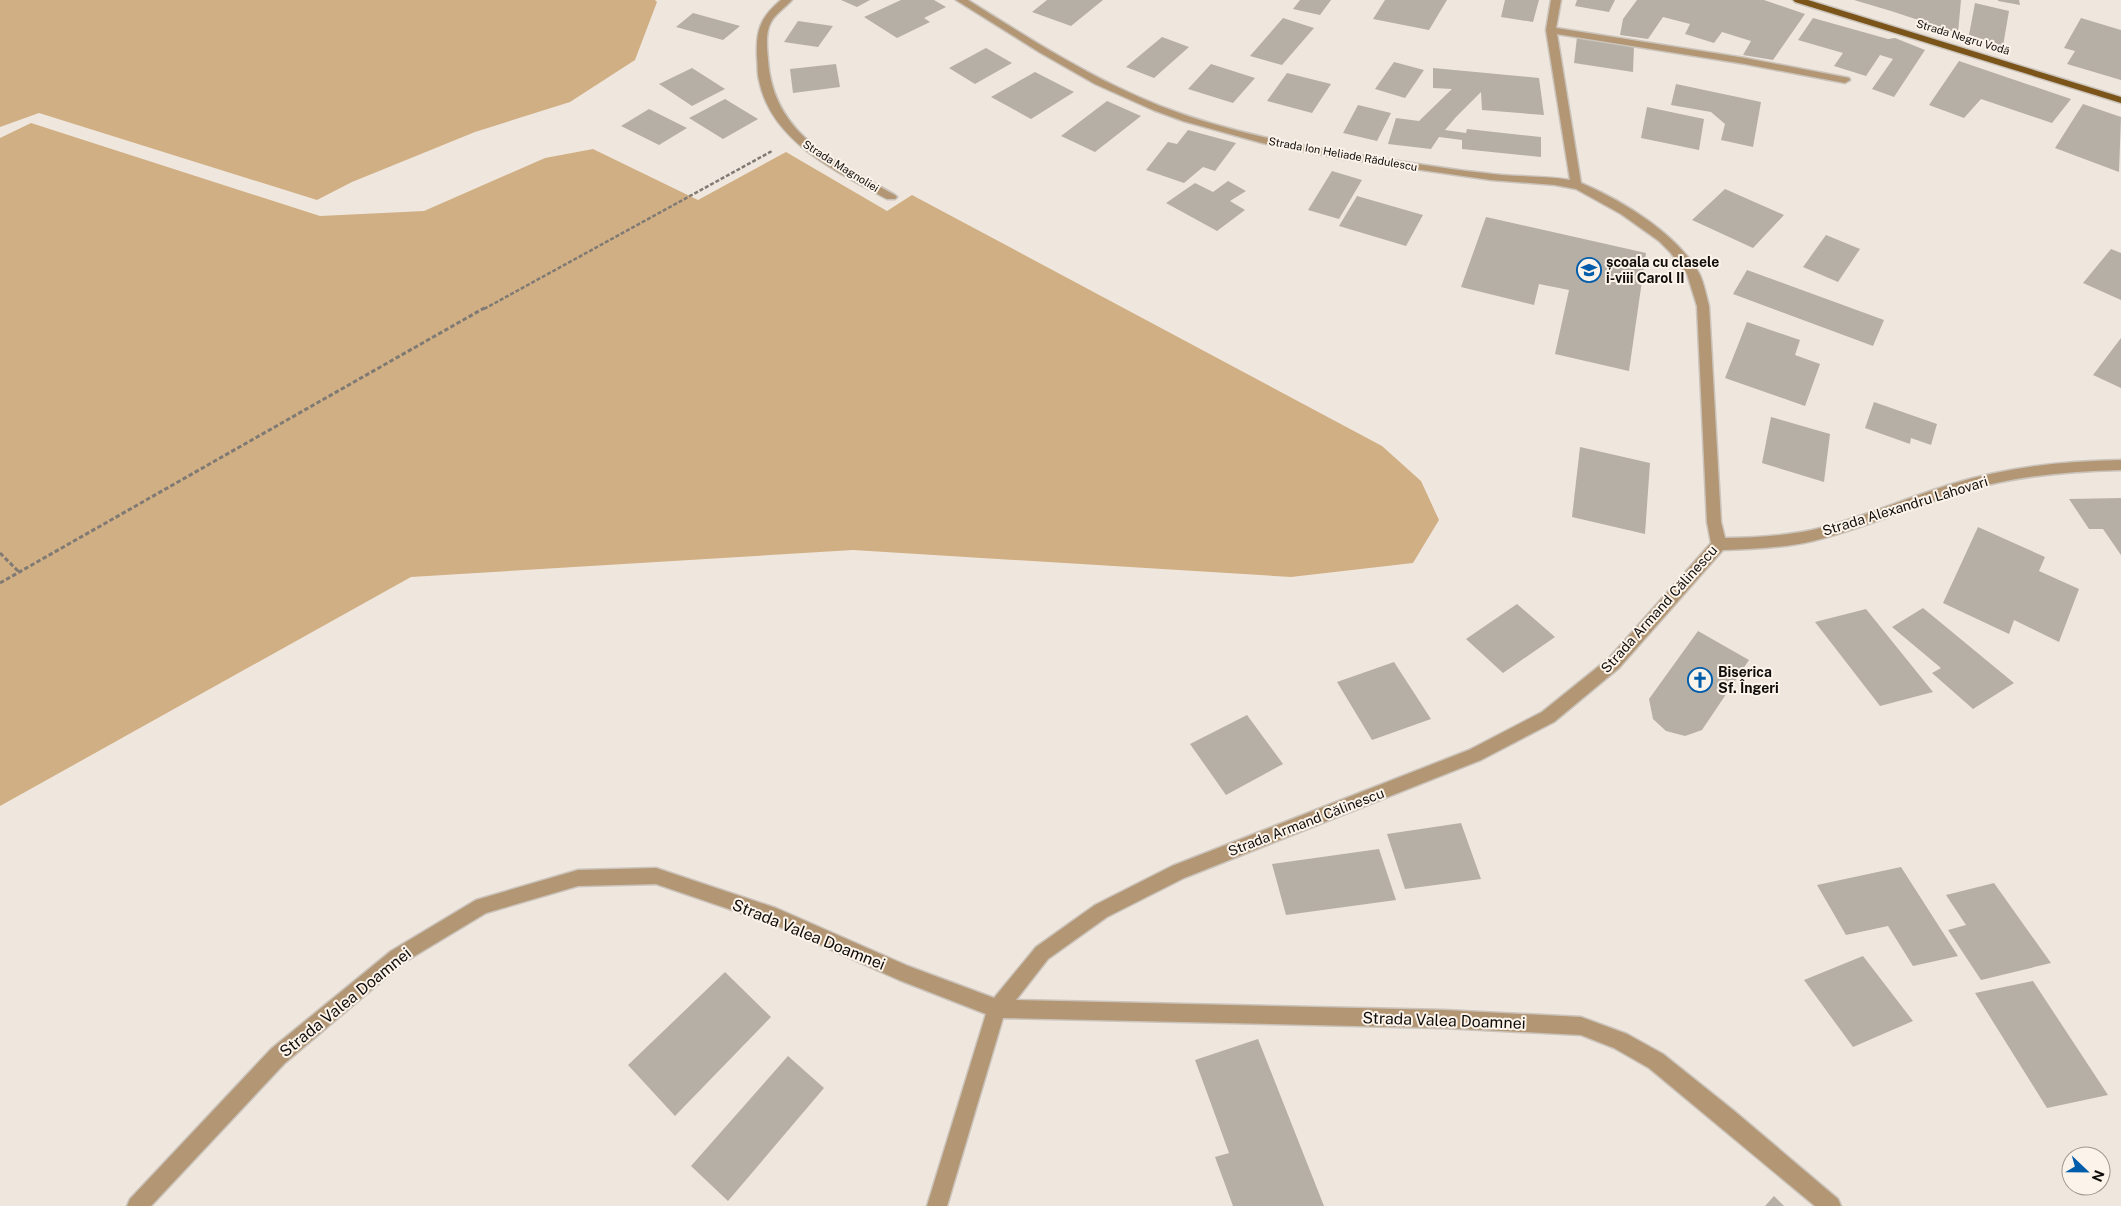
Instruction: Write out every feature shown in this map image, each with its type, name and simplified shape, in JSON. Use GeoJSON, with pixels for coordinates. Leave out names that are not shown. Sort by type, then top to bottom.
{"type":"FeatureCollection","features":[{"type":"Feature","properties":{"kind":"main road","name":"Strada Negru Vodă"},"geometry":{"type":"LineString","coordinates":[[1798,0],[2121,100]]}},
{"type":"Feature","properties":{"kind":"street","name":"Strada Magnoliei"},"geometry":{"type":"LineString","coordinates":[[787,0],[780,5],[763,28],[761,60],[768,98],[796,138],[810,149],[891,197]]}},
{"type":"Feature","properties":{"kind":"street","name":"Strada Ion Heliade Rădulescu"},"geometry":{"type":"LineString","coordinates":[[961,0],[1058,60],[1123,94],[1186,119],[1270,142],[1352,158],[1502,179],[1576,185]]}},
{"type":"Feature","properties":{"kind":"street"},"geometry":{"type":"LineString","coordinates":[[1556,0],[1551,30],[1576,185]]}},
{"type":"Feature","properties":{"kind":"street"},"geometry":{"type":"LineString","coordinates":[[1551,30],[1746,61],[1845,80]]}},
{"type":"Feature","properties":{"kind":"street","name":"Strada Armand Călinescu"},"geometry":{"type":"LineString","coordinates":[[997,1009],[1042,953],[1101,911],[1178,872],[1475,756],[1548,717],[1614,663],[1719,544],[1714,522],[1703,306],[1694,276],[1678,252],[1657,232],[1616,206],[1576,185]]}},
{"type":"Feature","properties":{"kind":"street","name":"Strada Alexandru Lahovari"},"geometry":{"type":"LineString","coordinates":[[1719,544],[1776,541],[1823,533],[1969,484],[2012,475],[2050,470],[2121,465]]}},
{"type":"Feature","properties":{"kind":"street","name":"Strada Valea Doamnei"},"geometry":{"type":"LineString","coordinates":[[137,1206],[278,1056],[397,957],[482,906],[578,878],[656,876],[776,916],[906,974],[997,1009],[1444,1018],[1581,1026],[1620,1041],[1656,1061],[1726,1117],[1831,1206]]}},
{"type":"Feature","properties":{"kind":"street"},"geometry":{"type":"LineString","coordinates":[[937,1206],[997,1009]]}},
{"type":"Feature","properties":{"kind":"path"},"geometry":{"type":"LineString","coordinates":[[0,583],[426,340],[796,138]]}},
{"type":"Feature","properties":{"kind":"path"},"geometry":{"type":"LineString","coordinates":[[0,553],[19,572]]}},
{"type":"Feature","properties":{"kind":"shaded area"},"geometry":{"type":"Polygon","coordinates":[[[0,0],[655,0],[657,2],[635,60],[570,102],[475,132],[352,182],[317,200],[39,113],[0,127],[0,0]]]}},
{"type":"Feature","properties":{"kind":"shaded area"},"geometry":{"type":"Polygon","coordinates":[[[31,123],[320,216],[424,211],[545,158],[593,149],[698,200],[786,152],[887,211],[912,195],[1382,446],[1421,481],[1439,520],[1413,563],[1291,577],[853,550],[411,577],[0,806],[0,138],[31,123]]]}},
{"type":"Feature","properties":{"kind":"building"},"geometry":{"type":"Polygon","coordinates":[[[841,0],[870,0],[857,7],[841,0]]]}},
{"type":"Feature","properties":{"kind":"building"},"geometry":{"type":"Polygon","coordinates":[[[901,0],[934,0],[946,7],[924,18],[930,22],[897,38],[864,17],[901,0]]]}},
{"type":"Feature","properties":{"kind":"building"},"geometry":{"type":"Polygon","coordinates":[[[1047,0],[1103,0],[1071,26],[1032,12],[1047,0]]]}},
{"type":"Feature","properties":{"kind":"building"},"geometry":{"type":"Polygon","coordinates":[[[1300,0],[1331,0],[1320,15],[1293,9],[1300,0]]]}},
{"type":"Feature","properties":{"kind":"building"},"geometry":{"type":"Polygon","coordinates":[[[1385,0],[1447,0],[1429,30],[1373,19],[1385,0]]]}},
{"type":"Feature","properties":{"kind":"building"},"geometry":{"type":"Polygon","coordinates":[[[1505,0],[1539,0],[1533,22],[1501,17],[1505,0]]]}},
{"type":"Feature","properties":{"kind":"building"},"geometry":{"type":"Polygon","coordinates":[[[1577,0],[1615,0],[1609,12],[1575,6],[1577,0]]]}},
{"type":"Feature","properties":{"kind":"building"},"geometry":{"type":"Polygon","coordinates":[[[1637,0],[1764,0],[1805,14],[1773,60],[1743,55],[1751,41],[1722,32],[1714,43],[1685,34],[1690,24],[1663,17],[1648,39],[1620,35],[1623,19],[1637,0]]]}},
{"type":"Feature","properties":{"kind":"building"},"geometry":{"type":"Polygon","coordinates":[[[1854,0],[1961,0],[1958,33],[1891,11],[1854,0]]]}},
{"type":"Feature","properties":{"kind":"building"},"geometry":{"type":"Polygon","coordinates":[[[2019,0],[2020,5],[1998,1],[2019,0]]]}},
{"type":"Feature","properties":{"kind":"building"},"geometry":{"type":"Polygon","coordinates":[[[1975,3],[2009,11],[2003,46],[1969,35],[1975,3]]]}},
{"type":"Feature","properties":{"kind":"building"},"geometry":{"type":"Polygon","coordinates":[[[693,13],[740,26],[723,40],[676,27],[693,13]]]}},
{"type":"Feature","properties":{"kind":"building"},"geometry":{"type":"Polygon","coordinates":[[[1283,18],[1314,28],[1282,65],[1250,56],[1283,18]]]}},
{"type":"Feature","properties":{"kind":"building"},"geometry":{"type":"Polygon","coordinates":[[[1813,18],[1888,39],[1895,38],[1925,50],[1894,97],[1872,89],[1893,59],[1880,55],[1866,76],[1834,66],[1843,53],[1798,40],[1813,18]]]}},
{"type":"Feature","properties":{"kind":"building"},"geometry":{"type":"Polygon","coordinates":[[[2081,18],[2121,30],[2121,80],[2067,64],[2075,51],[2064,48],[2081,18]]]}},
{"type":"Feature","properties":{"kind":"building"},"geometry":{"type":"Polygon","coordinates":[[[798,21],[833,26],[818,47],[784,42],[798,21]]]}},
{"type":"Feature","properties":{"kind":"building"},"geometry":{"type":"Polygon","coordinates":[[[1162,37],[1189,47],[1154,78],[1126,67],[1162,37]]]}},
{"type":"Feature","properties":{"kind":"building"},"geometry":{"type":"Polygon","coordinates":[[[1577,37],[1634,46],[1633,72],[1574,63],[1577,37]]]}},
{"type":"Feature","properties":{"kind":"building"},"geometry":{"type":"Polygon","coordinates":[[[986,48],[1012,63],[975,84],[949,68],[986,48]]]}},
{"type":"Feature","properties":{"kind":"building"},"geometry":{"type":"Polygon","coordinates":[[[1959,61],[2071,99],[2052,123],[1981,99],[1964,118],[1929,105],[1959,61]]]}},
{"type":"Feature","properties":{"kind":"building"},"geometry":{"type":"Polygon","coordinates":[[[1394,62],[1424,70],[1405,98],[1375,89],[1394,62]]]}},
{"type":"Feature","properties":{"kind":"building"},"geometry":{"type":"Polygon","coordinates":[[[836,64],[840,87],[793,93],[790,69],[836,64]]]}},
{"type":"Feature","properties":{"kind":"building"},"geometry":{"type":"Polygon","coordinates":[[[1211,64],[1255,78],[1233,103],[1188,89],[1211,64]]]}},
{"type":"Feature","properties":{"kind":"building"},"geometry":{"type":"Polygon","coordinates":[[[692,68],[725,89],[692,106],[659,84],[692,68]]]}},
{"type":"Feature","properties":{"kind":"building"},"geometry":{"type":"Polygon","coordinates":[[[1433,68],[1539,78],[1544,115],[1482,110],[1481,92],[1445,130],[1466,133],[1467,129],[1541,137],[1541,157],[1462,149],[1462,140],[1439,137],[1431,149],[1388,144],[1396,118],[1419,121],[1452,89],[1433,88],[1433,68]]]}},
{"type":"Feature","properties":{"kind":"building"},"geometry":{"type":"Polygon","coordinates":[[[1035,72],[1074,92],[1031,119],[991,97],[1035,72]]]}},
{"type":"Feature","properties":{"kind":"building"},"geometry":{"type":"Polygon","coordinates":[[[1287,73],[1331,84],[1312,113],[1267,101],[1287,73]]]}},
{"type":"Feature","properties":{"kind":"building"},"geometry":{"type":"Polygon","coordinates":[[[1676,84],[1761,102],[1753,147],[1721,140],[1725,124],[1711,112],[1671,105],[1676,84]]]}},
{"type":"Feature","properties":{"kind":"building"},"geometry":{"type":"Polygon","coordinates":[[[725,99],[758,119],[723,139],[689,118],[725,99]]]}},
{"type":"Feature","properties":{"kind":"building"},"geometry":{"type":"Polygon","coordinates":[[[1107,101],[1141,116],[1095,152],[1061,136],[1107,101]]]}},
{"type":"Feature","properties":{"kind":"building"},"geometry":{"type":"Polygon","coordinates":[[[2083,104],[2121,117],[2119,172],[2055,148],[2083,104]]]}},
{"type":"Feature","properties":{"kind":"building"},"geometry":{"type":"Polygon","coordinates":[[[1358,105],[1391,113],[1377,141],[1343,133],[1358,105]]]}},
{"type":"Feature","properties":{"kind":"building"},"geometry":{"type":"Polygon","coordinates":[[[1647,107],[1704,119],[1699,150],[1641,138],[1647,107]]]}},
{"type":"Feature","properties":{"kind":"building"},"geometry":{"type":"Polygon","coordinates":[[[649,109],[687,128],[659,145],[621,126],[649,109]]]}},
{"type":"Feature","properties":{"kind":"building"},"geometry":{"type":"Polygon","coordinates":[[[1188,130],[1236,143],[1215,171],[1203,167],[1184,183],[1146,170],[1168,142],[1177,144],[1188,130]]]}},
{"type":"Feature","properties":{"kind":"building"},"geometry":{"type":"Polygon","coordinates":[[[1332,171],[1362,180],[1339,219],[1308,210],[1332,171]]]}},
{"type":"Feature","properties":{"kind":"building"},"geometry":{"type":"Polygon","coordinates":[[[1228,181],[1246,191],[1230,201],[1245,210],[1217,231],[1166,203],[1195,183],[1213,192],[1228,181]]]}},
{"type":"Feature","properties":{"kind":"building"},"geometry":{"type":"Polygon","coordinates":[[[1725,189],[1784,215],[1753,248],[1692,220],[1725,189]]]}},
{"type":"Feature","properties":{"kind":"building"},"geometry":{"type":"Polygon","coordinates":[[[1357,196],[1423,215],[1406,246],[1339,226],[1357,196]]]}},
{"type":"Feature","properties":{"kind":"building"},"geometry":{"type":"Polygon","coordinates":[[[1486,217],[1646,253],[1629,371],[1555,354],[1569,290],[1539,284],[1534,305],[1461,287],[1486,217]]]}},
{"type":"Feature","properties":{"kind":"building"},"geometry":{"type":"Polygon","coordinates":[[[1826,235],[1860,249],[1838,282],[1803,267],[1826,235]]]}},
{"type":"Feature","properties":{"kind":"building"},"geometry":{"type":"Polygon","coordinates":[[[2111,249],[2121,253],[2121,300],[2083,283],[2111,249]]]}},
{"type":"Feature","properties":{"kind":"building"},"geometry":{"type":"Polygon","coordinates":[[[1747,270],[1884,320],[1873,346],[1733,294],[1747,270]]]}},
{"type":"Feature","properties":{"kind":"building"},"geometry":{"type":"Polygon","coordinates":[[[1747,322],[1800,340],[1795,355],[1820,364],[1805,406],[1725,378],[1747,322]]]}},
{"type":"Feature","properties":{"kind":"building"},"geometry":{"type":"Polygon","coordinates":[[[2121,338],[2121,388],[2093,375],[2121,338]]]}},
{"type":"Feature","properties":{"kind":"building"},"geometry":{"type":"Polygon","coordinates":[[[1874,402],[1937,424],[1931,445],[1911,438],[1910,444],[1865,428],[1874,402]]]}},
{"type":"Feature","properties":{"kind":"building"},"geometry":{"type":"Polygon","coordinates":[[[1771,417],[1830,434],[1824,482],[1762,463],[1771,417]]]}},
{"type":"Feature","properties":{"kind":"building"},"geometry":{"type":"Polygon","coordinates":[[[1580,447],[1650,463],[1645,534],[1572,517],[1580,447]]]}},
{"type":"Feature","properties":{"kind":"building"},"geometry":{"type":"Polygon","coordinates":[[[2121,498],[2121,555],[2103,529],[2089,529],[2069,499],[2121,498]]]}},
{"type":"Feature","properties":{"kind":"building"},"geometry":{"type":"Polygon","coordinates":[[[1978,527],[2045,557],[2039,571],[2079,589],[2059,642],[2014,620],[2009,634],[1943,603],[1978,527]]]}},
{"type":"Feature","properties":{"kind":"building"},"geometry":{"type":"Polygon","coordinates":[[[1517,604],[1555,637],[1503,673],[1466,639],[1517,604]]]}},
{"type":"Feature","properties":{"kind":"building"},"geometry":{"type":"Polygon","coordinates":[[[1923,608],[2014,683],[1973,709],[1932,673],[1941,668],[1892,627],[1923,608]]]}},
{"type":"Feature","properties":{"kind":"building"},"geometry":{"type":"Polygon","coordinates":[[[1866,609],[1933,692],[1880,706],[1815,622],[1866,609]]]}},
{"type":"Feature","properties":{"kind":"building","name":"Biserica Sf. Îngeri"},"geometry":{"type":"Polygon","coordinates":[[[1698,631],[1749,660],[1702,730],[1685,736],[1666,731],[1653,719],[1649,699],[1698,631]]]}},
{"type":"Feature","properties":{"kind":"building"},"geometry":{"type":"Polygon","coordinates":[[[1394,662],[1431,719],[1372,740],[1337,682],[1394,662]]]}},
{"type":"Feature","properties":{"kind":"building"},"geometry":{"type":"Polygon","coordinates":[[[1247,715],[1283,764],[1226,795],[1190,744],[1247,715]]]}},
{"type":"Feature","properties":{"kind":"building"},"geometry":{"type":"Polygon","coordinates":[[[1461,823],[1481,879],[1405,889],[1387,834],[1461,823]]]}},
{"type":"Feature","properties":{"kind":"building"},"geometry":{"type":"Polygon","coordinates":[[[1379,849],[1396,900],[1286,915],[1272,864],[1379,849]]]}},
{"type":"Feature","properties":{"kind":"building"},"geometry":{"type":"Polygon","coordinates":[[[1901,867],[1958,956],[1913,966],[1888,926],[1846,935],[1817,885],[1901,867]]]}},
{"type":"Feature","properties":{"kind":"building"},"geometry":{"type":"Polygon","coordinates":[[[1994,883],[2051,963],[1981,980],[1948,930],[1966,925],[1946,895],[1994,883]]]}},
{"type":"Feature","properties":{"kind":"building"},"geometry":{"type":"Polygon","coordinates":[[[1863,956],[1913,1021],[1853,1047],[1804,980],[1863,956]]]}},
{"type":"Feature","properties":{"kind":"building"},"geometry":{"type":"Polygon","coordinates":[[[725,972],[771,1017],[675,1116],[628,1065],[725,972]]]}},
{"type":"Feature","properties":{"kind":"building"},"geometry":{"type":"Polygon","coordinates":[[[2033,981],[2108,1095],[2047,1108],[1975,993],[2033,981]]]}},
{"type":"Feature","properties":{"kind":"building"},"geometry":{"type":"Polygon","coordinates":[[[1258,1039],[1324,1206],[1233,1206],[1215,1157],[1229,1153],[1195,1060],[1258,1039]]]}},
{"type":"Feature","properties":{"kind":"building"},"geometry":{"type":"Polygon","coordinates":[[[788,1056],[824,1088],[728,1201],[691,1166],[788,1056]]]}},
{"type":"Feature","properties":{"kind":"building"},"geometry":{"type":"Polygon","coordinates":[[[1774,1196],[1784,1206],[1765,1206],[1774,1196]]]}},
{"type":"Feature","properties":{"kind":"place","name":"școala cu clasele i-viii Carol II"},"geometry":{"type":"Point","coordinates":[1589,270]}},
{"type":"Feature","properties":{"kind":"place","name":"Biserica Sf. Îngeri"},"geometry":{"type":"Point","coordinates":[1700,680]}}]}
